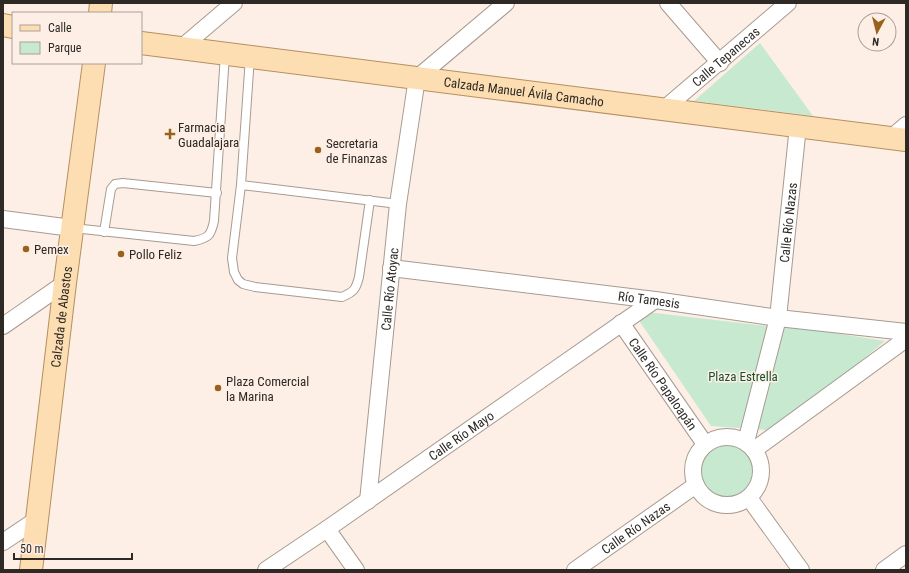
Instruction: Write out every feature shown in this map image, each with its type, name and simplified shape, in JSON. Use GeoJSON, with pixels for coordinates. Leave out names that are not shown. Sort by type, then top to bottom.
{"type":"FeatureCollection","features":[{"type":"Feature","properties":{"kind":"main road","name":"Calzada Manuel Ávila Camacho"},"geometry":{"type":"LineString","coordinates":[[142,43],[798,126],[901,134]]}},
{"type":"Feature","properties":{"kind":"main road","name":"Calzada de Abastos"},"geometry":{"type":"LineString","coordinates":[[31,570],[65,283],[94,64]]}},
{"type":"Feature","properties":{"kind":"street"},"geometry":{"type":"LineString","coordinates":[[181,48],[234,3]]}},
{"type":"Feature","properties":{"kind":"street"},"geometry":{"type":"LineString","coordinates":[[417,78],[506,3]]}},
{"type":"Feature","properties":{"kind":"street"},"geometry":{"type":"LineString","coordinates":[[668,3],[720,62]]}},
{"type":"Feature","properties":{"kind":"street","name":"Calle Tepanecas"},"geometry":{"type":"LineString","coordinates":[[664,109],[788,3]]}},
{"type":"Feature","properties":{"kind":"street","name":"Calle Río Atoyac"},"geometry":{"type":"LineString","coordinates":[[368,501],[398,204],[417,78]]}},
{"type":"Feature","properties":{"kind":"street","name":"Calle Río Nazas"},"geometry":{"type":"LineString","coordinates":[[750,446],[778,318],[798,126]]}},
{"type":"Feature","properties":{"kind":"street"},"geometry":{"type":"LineString","coordinates":[[3,219],[72,228]]}},
{"type":"Feature","properties":{"kind":"street","name":"Río Tamesis"},"geometry":{"type":"LineString","coordinates":[[391,268],[655,300],[778,318],[906,332]]}},
{"type":"Feature","properties":{"kind":"street"},"geometry":{"type":"LineString","coordinates":[[3,326],[65,283]]}},
{"type":"Feature","properties":{"kind":"street","name":"Calle Río Mayo"},"geometry":{"type":"LineString","coordinates":[[266,570],[327,530],[655,300]]}},
{"type":"Feature","properties":{"kind":"street","name":"Calle Río Papaloapán"},"geometry":{"type":"LineString","coordinates":[[621,324],[705,444]]}},
{"type":"Feature","properties":{"kind":"street"},"geometry":{"type":"LineString","coordinates":[[750,446],[906,339]]}},
{"type":"Feature","properties":{"kind":"street"},"geometry":{"type":"LineString","coordinates":[[726,437],[736,438],[750,446],[760,459],[762,469],[761,480],[756,490],[749,498],[740,504],[729,506],[718,505],[708,500],[700,493],[693,473],[694,462],[698,452],[705,444],[715,439],[726,437]]}},
{"type":"Feature","properties":{"kind":"street","name":"Calle Río Nazas"},"geometry":{"type":"LineString","coordinates":[[574,570],[696,485]]}},
{"type":"Feature","properties":{"kind":"street"},"geometry":{"type":"LineString","coordinates":[[749,498],[801,570]]}},
{"type":"Feature","properties":{"kind":"street"},"geometry":{"type":"LineString","coordinates":[[3,542],[36,520]]}},
{"type":"Feature","properties":{"kind":"street"},"geometry":{"type":"LineString","coordinates":[[327,530],[356,570]]}},
{"type":"Feature","properties":{"kind":"street"},"geometry":{"type":"LineString","coordinates":[[884,570],[906,554]]}},
{"type":"Feature","properties":{"kind":"lane"},"geometry":{"type":"LineString","coordinates":[[72,228],[194,241],[205,238],[212,231],[217,192],[225,54]]}},
{"type":"Feature","properties":{"kind":"lane"},"geometry":{"type":"LineString","coordinates":[[250,57],[241,185],[232,258],[234,272],[238,280],[243,284],[255,287],[342,297],[351,293],[356,287],[359,277],[370,200]]}},
{"type":"Feature","properties":{"kind":"lane"},"geometry":{"type":"LineString","coordinates":[[104,232],[111,189],[116,184],[123,183],[217,192]]}},
{"type":"Feature","properties":{"kind":"lane"},"geometry":{"type":"LineString","coordinates":[[241,185],[398,204]]}},
{"type":"Feature","properties":{"kind":"green space"},"geometry":{"type":"Polygon","coordinates":[[[760,43],[813,116],[694,101],[760,43]]]}},
{"type":"Feature","properties":{"kind":"green space","name":"Plaza Estrella"},"geometry":{"type":"Polygon","coordinates":[[[647,312],[766,326],[795,327],[885,341],[803,409],[766,430],[711,426],[640,322],[647,312]]]}},
{"type":"Feature","properties":{"kind":"green space"},"geometry":{"type":"Polygon","coordinates":[[[727,440],[744,445],[749,449],[753,454],[758,471],[753,488],[749,493],[744,497],[727,502],[710,497],[705,493],[701,488],[696,471],[701,454],[705,449],[710,445],[727,440]]]}},
{"type":"Feature","properties":{"kind":"place","name":"Farmacia Guadalajara"},"geometry":{"type":"Point","coordinates":[170,134]}},
{"type":"Feature","properties":{"kind":"place","name":"Secretaria de Finanzas"},"geometry":{"type":"Point","coordinates":[318,150]}},
{"type":"Feature","properties":{"kind":"place","name":"Pemex"},"geometry":{"type":"Point","coordinates":[26,249]}},
{"type":"Feature","properties":{"kind":"place","name":"Pollo Feliz"},"geometry":{"type":"Point","coordinates":[121,254]}},
{"type":"Feature","properties":{"kind":"place","name":"Plaza Comercial la Marina"},"geometry":{"type":"Point","coordinates":[218,388]}}]}
